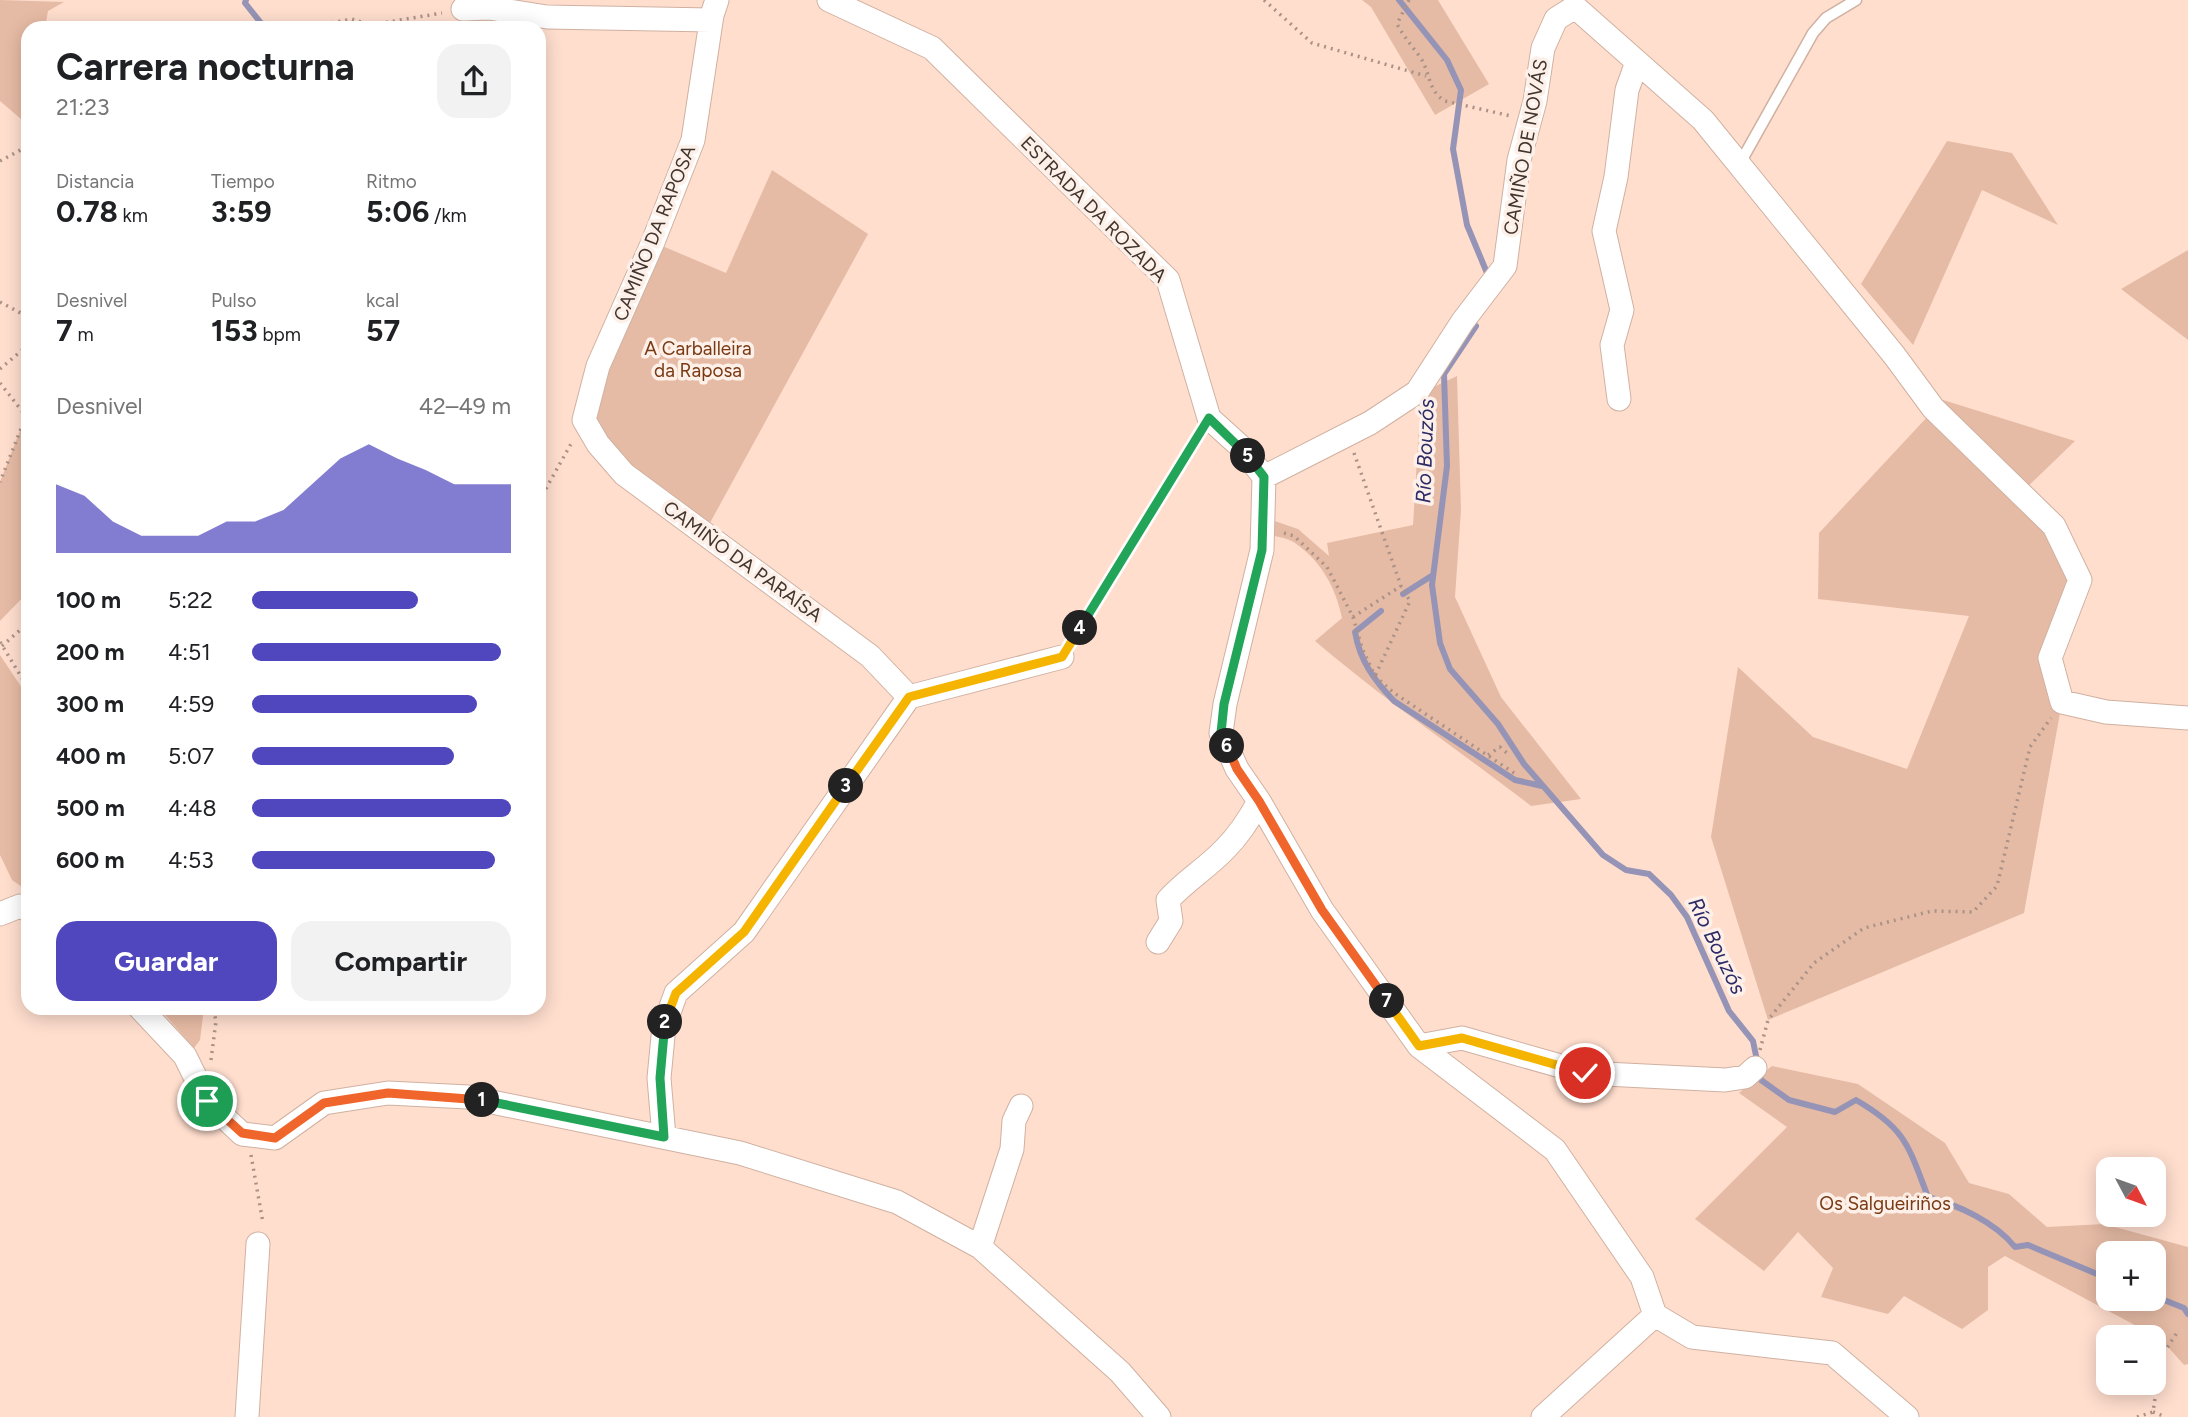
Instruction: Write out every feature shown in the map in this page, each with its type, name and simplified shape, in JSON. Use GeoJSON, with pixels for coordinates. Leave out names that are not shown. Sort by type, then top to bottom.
{"type":"FeatureCollection","features":[{"type":"Feature","properties":{"kind":"street","name":"ESTRADA DA ROZADA"},"geometry":{"type":"LineString","coordinates":[[829,0],[932,48],[1168,280],[1209,418]]}},
{"type":"Feature","properties":{"kind":"street"},"geometry":{"type":"LineString","coordinates":[[1575,3],[1703,120],[1894,355],[1933,408],[2054,526],[2080,580],[2050,658],[2062,702],[2106,712],[2188,718]]}},
{"type":"Feature","properties":{"kind":"street","name":"CAMIÑO DE NOVÁS"},"geometry":{"type":"LineString","coordinates":[[1264,477],[1347,435],[1417,392],[1463,321],[1505,266],[1512,200],[1543,48],[1556,19],[1575,3]]}},
{"type":"Feature","properties":{"kind":"street"},"geometry":{"type":"LineString","coordinates":[[463,9],[489,8],[547,17],[714,10]]}},
{"type":"Feature","properties":{"kind":"street","name":"CAMIÑO DA RAPOSA"},"geometry":{"type":"LineString","coordinates":[[584,420],[598,366],[653,242],[693,140],[714,10]]}},
{"type":"Feature","properties":{"kind":"street"},"geometry":{"type":"LineString","coordinates":[[1619,399],[1612,345],[1622,310],[1604,231],[1616,177],[1627,90],[1637,62]]}},
{"type":"Feature","properties":{"kind":"street"},"geometry":{"type":"LineString","coordinates":[[1209,418],[1241,447],[1264,477],[1262,550],[1224,704],[1221,733],[1237,769],[1259,801],[1322,910],[1419,1046],[1555,1150],[1642,1277],[1655,1315],[1692,1337],[1832,1353],[1907,1417]]}},
{"type":"Feature","properties":{"kind":"street","name":"CAMIÑO DA PARAÍSA"},"geometry":{"type":"LineString","coordinates":[[584,420],[598,444],[624,474],[870,656],[909,697]]}},
{"type":"Feature","properties":{"kind":"street"},"geometry":{"type":"LineString","coordinates":[[664,1137],[660,1078],[664,1026],[676,993],[744,932],[909,697],[1062,657]]}},
{"type":"Feature","properties":{"kind":"street"},"geometry":{"type":"LineString","coordinates":[[1158,942],[1171,921],[1168,900],[1183,883],[1223,851],[1247,823],[1259,801]]}},
{"type":"Feature","properties":{"kind":"street"},"geometry":{"type":"LineString","coordinates":[[0,914],[21,906]]}},
{"type":"Feature","properties":{"kind":"street"},"geometry":{"type":"LineString","coordinates":[[147,1015],[185,1056],[207,1101],[242,1133],[275,1138],[324,1103],[388,1093],[468,1097],[740,1153],[897,1202],[980,1247],[1120,1372],[1159,1417]]}},
{"type":"Feature","properties":{"kind":"street"},"geometry":{"type":"LineString","coordinates":[[1419,1046],[1462,1038],[1585,1073],[1725,1080],[1745,1077],[1757,1060]]}},
{"type":"Feature","properties":{"kind":"street"},"geometry":{"type":"LineString","coordinates":[[980,1247],[1013,1149],[1014,1121],[1021,1106]]}},
{"type":"Feature","properties":{"kind":"street"},"geometry":{"type":"LineString","coordinates":[[247,1417],[258,1244]]}},
{"type":"Feature","properties":{"kind":"street"},"geometry":{"type":"LineString","coordinates":[[1542,1417],[1655,1315]]}},
{"type":"Feature","properties":{"kind":"lane"},"geometry":{"type":"LineString","coordinates":[[1740,165],[1813,33],[1826,19],[1856,0]]}},
{"type":"Feature","properties":{"kind":"path"},"geometry":{"type":"LineString","coordinates":[[1264,0],[1312,43],[1428,76]]}},
{"type":"Feature","properties":{"kind":"path"},"geometry":{"type":"LineString","coordinates":[[1409,0],[1397,23],[1405,39],[1422,59],[1431,89],[1446,102],[1530,120]]}},
{"type":"Feature","properties":{"kind":"path"},"geometry":{"type":"LineString","coordinates":[[393,21],[463,9]]}},
{"type":"Feature","properties":{"kind":"path"},"geometry":{"type":"LineString","coordinates":[[0,161],[21,150]]}},
{"type":"Feature","properties":{"kind":"path"},"geometry":{"type":"LineString","coordinates":[[0,302],[21,313]]}},
{"type":"Feature","properties":{"kind":"path"},"geometry":{"type":"LineString","coordinates":[[0,369],[21,351]]}},
{"type":"Feature","properties":{"kind":"path"},"geometry":{"type":"LineString","coordinates":[[0,383],[21,410]]}},
{"type":"Feature","properties":{"kind":"path"},"geometry":{"type":"LineString","coordinates":[[1062,657],[1209,418]]}},
{"type":"Feature","properties":{"kind":"path"},"geometry":{"type":"LineString","coordinates":[[546,488],[584,420]]}},
{"type":"Feature","properties":{"kind":"path"},"geometry":{"type":"LineString","coordinates":[[0,482],[21,429]]}},
{"type":"Feature","properties":{"kind":"path"},"geometry":{"type":"LineString","coordinates":[[1347,435],[1401,586],[1410,601],[1375,676]]}},
{"type":"Feature","properties":{"kind":"path"},"geometry":{"type":"LineString","coordinates":[[1263,525],[1294,536],[1327,567],[1353,617],[1362,648],[1375,676],[1394,694],[1517,775]]}},
{"type":"Feature","properties":{"kind":"path"},"geometry":{"type":"LineString","coordinates":[[1353,617],[1401,586]]}},
{"type":"Feature","properties":{"kind":"path"},"geometry":{"type":"LineString","coordinates":[[21,628],[1,644],[21,677]]}},
{"type":"Feature","properties":{"kind":"path"},"geometry":{"type":"LineString","coordinates":[[1757,1060],[1768,1020],[1814,962],[1864,928],[1932,911],[1973,912],[1997,886],[2030,747],[2062,702]]}},
{"type":"Feature","properties":{"kind":"path"},"geometry":{"type":"LineString","coordinates":[[1488,755],[1500,747],[1508,754]]}},
{"type":"Feature","properties":{"kind":"path"},"geometry":{"type":"LineString","coordinates":[[211,1061],[215,1015]]}},
{"type":"Feature","properties":{"kind":"path"},"geometry":{"type":"LineString","coordinates":[[242,1133],[250,1148],[265,1233],[258,1244]]}},
{"type":"Feature","properties":{"kind":"path"},"geometry":{"type":"LineString","coordinates":[[2153,1412],[2161,1357],[2178,1331]]}},
{"type":"Feature","properties":{"kind":"path"},"geometry":{"type":"LineString","coordinates":[[2137,1417],[2153,1412],[2166,1417]]}},
{"type":"Feature","properties":{"kind":"green space"},"geometry":{"type":"Polygon","coordinates":[[[0,0],[64,2],[48,11],[46,21],[21,21],[21,119],[0,101],[0,0]]]}},
{"type":"Feature","properties":{"kind":"green space"},"geometry":{"type":"Polygon","coordinates":[[[1362,0],[1438,0],[1489,84],[1435,115],[1371,7],[1362,0]]]}},
{"type":"Feature","properties":{"kind":"green space"},"geometry":{"type":"Polygon","coordinates":[[[1947,141],[2012,153],[2058,225],[1982,190],[1913,345],[1861,284],[1947,141]]]}},
{"type":"Feature","properties":{"kind":"green space","name":"A Carballeira da Raposa"},"geometry":{"type":"Polygon","coordinates":[[[772,170],[868,234],[705,532],[624,474],[584,420],[653,242],[726,273],[772,170]]]}},
{"type":"Feature","properties":{"kind":"green space"},"geometry":{"type":"Polygon","coordinates":[[[2188,250],[2188,340],[2121,289],[2188,250]]]}},
{"type":"Feature","properties":{"kind":"green space"},"geometry":{"type":"Polygon","coordinates":[[[1457,376],[1461,510],[1455,597],[1501,697],[1581,799],[1531,806],[1315,641],[1342,618],[1336,596],[1320,567],[1304,550],[1284,538],[1262,533],[1263,517],[1298,529],[1329,556],[1327,543],[1413,525],[1421,393],[1457,376]]]}},
{"type":"Feature","properties":{"kind":"green space"},"geometry":{"type":"Polygon","coordinates":[[[1943,400],[2075,441],[2021,493],[2080,580],[2050,658],[2062,702],[2024,913],[1768,1020],[1711,837],[1738,667],[1813,737],[1907,769],[1969,616],[1818,599],[1819,533],[1943,400]]]}},
{"type":"Feature","properties":{"kind":"green space"},"geometry":{"type":"Polygon","coordinates":[[[21,428],[21,599],[0,621],[0,482],[21,428]]]}},
{"type":"Feature","properties":{"kind":"green space"},"geometry":{"type":"Polygon","coordinates":[[[0,655],[21,686],[21,886],[12,880],[0,855],[0,655]]]}},
{"type":"Feature","properties":{"kind":"green space"},"geometry":{"type":"Polygon","coordinates":[[[165,1015],[203,1015],[200,1040],[194,1048],[165,1015]]]}},
{"type":"Feature","properties":{"kind":"green space","name":"Os Salgueiriños"},"geometry":{"type":"Polygon","coordinates":[[[1772,1066],[1858,1084],[1945,1143],[1969,1183],[2009,1194],[2047,1227],[2096,1224],[2096,1227],[2115,1227],[2188,1247],[2188,1364],[2184,1365],[2166,1345],[2166,1325],[2135,1325],[2108,1311],[2166,1311],[2166,1241],[2096,1241],[2096,1304],[2005,1256],[1988,1267],[1988,1310],[1962,1329],[1904,1296],[1888,1314],[1821,1297],[1833,1268],[1798,1232],[1764,1271],[1695,1219],[1787,1127],[1739,1093],[1772,1066]]]}},
{"type":"Feature","properties":{"kind":"waterway"},"geometry":{"type":"LineString","coordinates":[[246,0],[245,3],[259,21]]}},
{"type":"Feature","properties":{"kind":"waterway","name":"Río Bouzós"},"geometry":{"type":"LineString","coordinates":[[1399,0],[1447,60],[1461,90],[1453,149],[1467,225],[1487,273]]}},
{"type":"Feature","properties":{"kind":"waterway","name":"Río Bouzós"},"geometry":{"type":"LineString","coordinates":[[1476,326],[1444,374],[1447,466],[1432,585],[1440,643],[1450,669],[1498,724],[1524,764],[1603,855],[1626,870],[1649,874],[1671,895],[1687,917],[1729,1011],[1753,1041],[1761,1080],[1789,1100],[1835,1112],[1856,1100],[1886,1120],[1903,1140],[1928,1197],[1987,1222],[2015,1247],[2028,1245],[2096,1274]]}},
{"type":"Feature","properties":{"kind":"waterway"},"geometry":{"type":"LineString","coordinates":[[1403,594],[1433,575]]}},
{"type":"Feature","properties":{"kind":"waterway"},"geometry":{"type":"LineString","coordinates":[[1381,611],[1355,632],[1364,661],[1374,678],[1394,701],[1515,780],[1542,786]]}},
{"type":"Feature","properties":{"kind":"waterway","name":"Río Bouzós"},"geometry":{"type":"LineString","coordinates":[[2166,1301],[2184,1308],[2188,1314]]}},
{"type":"Feature","properties":{"kind":"route"},"geometry":{"type":"LineString","coordinates":[[207,1101],[242,1133],[275,1138],[324,1103],[388,1093],[468,1097],[664,1137],[660,1078],[664,1026],[676,993],[744,932],[909,697],[1062,657],[1209,418],[1241,447],[1264,477],[1262,550],[1224,704],[1221,733],[1237,769],[1259,801],[1322,910],[1419,1046],[1462,1038],[1585,1073]]}}]}
